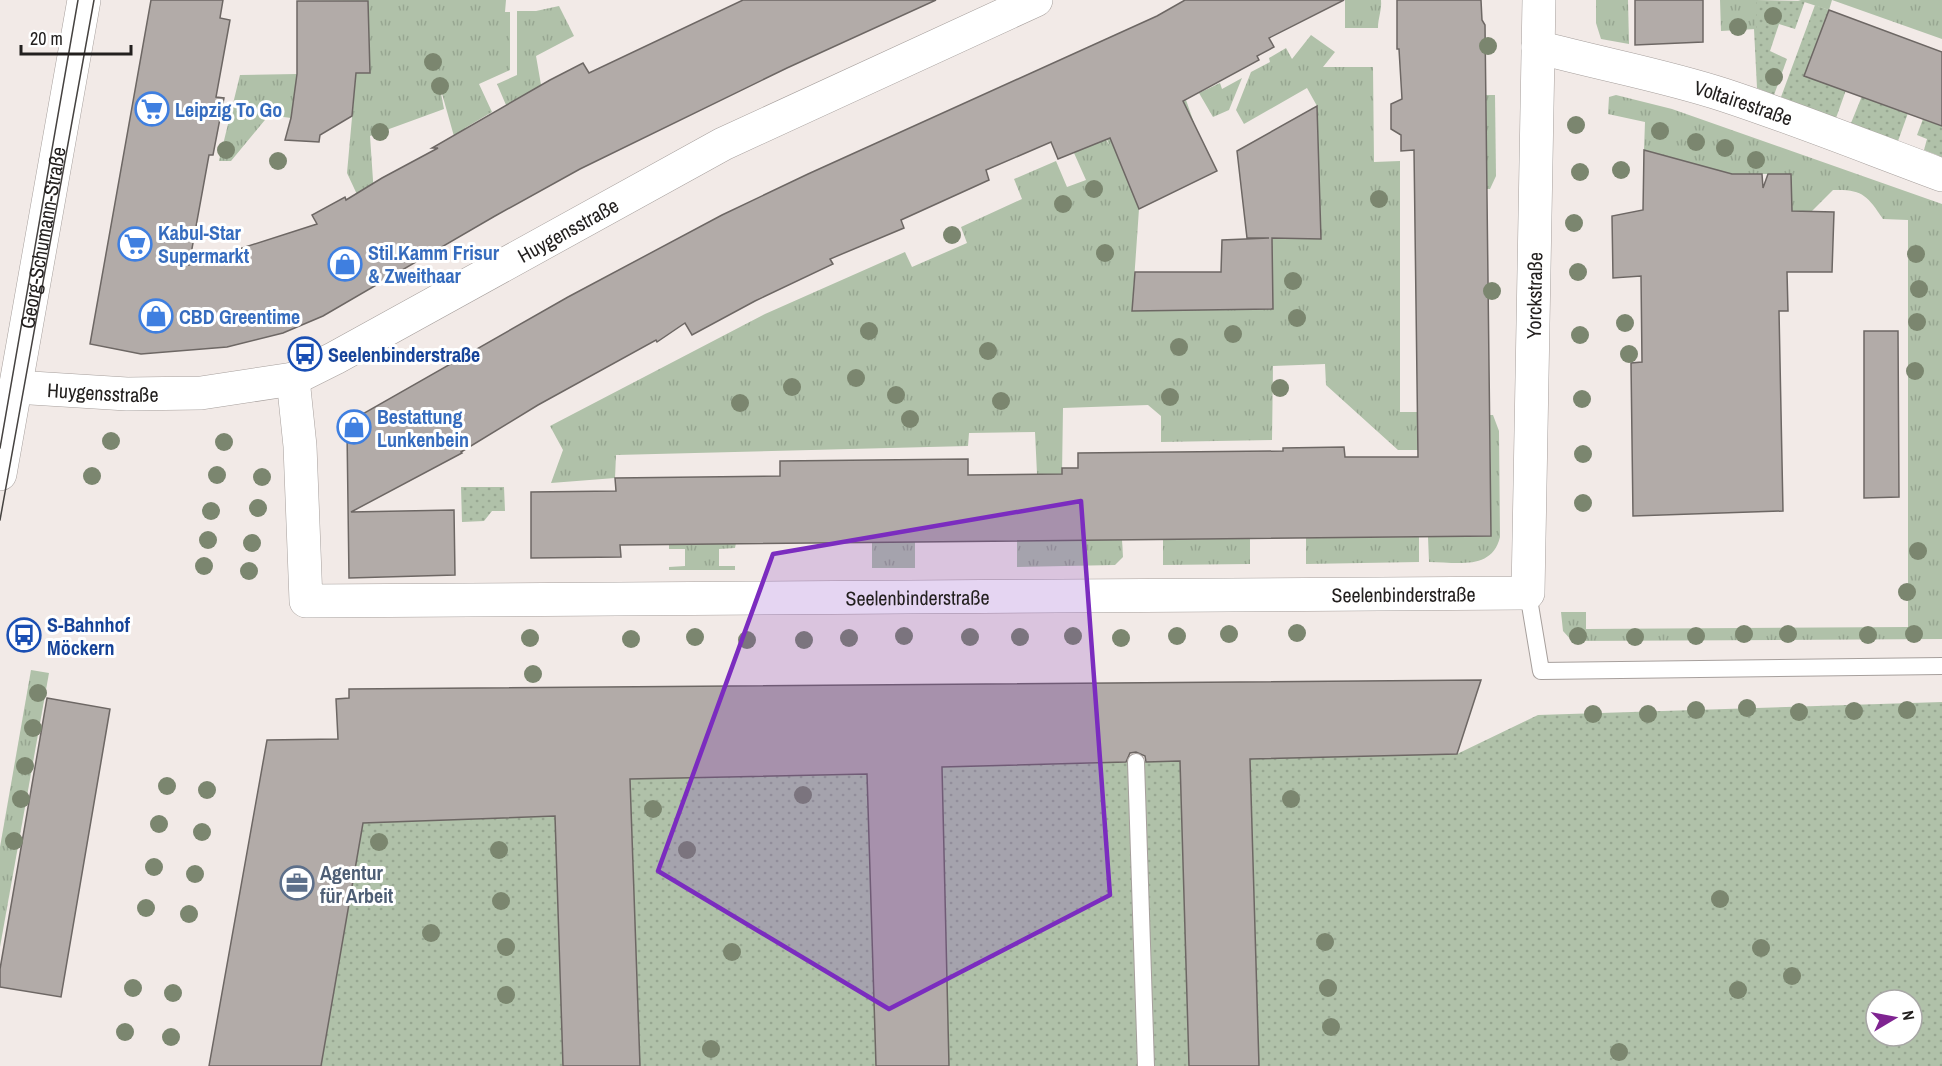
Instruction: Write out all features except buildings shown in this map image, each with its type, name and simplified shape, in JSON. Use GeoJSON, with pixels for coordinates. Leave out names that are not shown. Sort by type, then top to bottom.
{"type":"FeatureCollection","features":[{"type":"Feature","properties":{"kind":"street","name":"Georg-Schumann-Straße"},"geometry":{"type":"LineString","coordinates":[[0,474],[84,0]]}},
{"type":"Feature","properties":{"kind":"street","name":"Huygensstraße"},"geometry":{"type":"LineString","coordinates":[[15,387],[127,394],[201,393],[293,379],[345,353],[723,144],[1036,0]]}},
{"type":"Feature","properties":{"kind":"street","name":"Yorckstraße"},"geometry":{"type":"LineString","coordinates":[[1528,593],[1539,0]]}},
{"type":"Feature","properties":{"kind":"street","name":"Voltairestraße"},"geometry":{"type":"LineString","coordinates":[[1538,47],[1593,62],[1656,75],[1724,95],[1942,175]]}},
{"type":"Feature","properties":{"kind":"street","name":"Seelenbinderstraße"},"geometry":{"type":"LineString","coordinates":[[293,379],[300,446],[306,601],[1528,593]]}},
{"type":"Feature","properties":{"kind":"lane"},"geometry":{"type":"LineString","coordinates":[[1528,593],[1541,671],[1942,666]]}},
{"type":"Feature","properties":{"kind":"lane"},"geometry":{"type":"LineString","coordinates":[[1136,762],[1146,1066]]}},
{"type":"Feature","properties":{"kind":"highlighted area"},"geometry":{"type":"Polygon","coordinates":[[[1081,501],[1110,895],[889,1009],[658,871],[773,554],[1081,501]]]}},
{"type":"Feature","properties":{"kind":"green space"},"geometry":{"type":"Polygon","coordinates":[[[297,0],[506,0],[505,12],[510,12],[510,70],[479,84],[492,112],[465,128],[471,139],[457,147],[439,83],[444,109],[370,136],[374,195],[361,203],[347,173],[356,73],[370,72],[368,1],[297,0]]]}},
{"type":"Feature","properties":{"kind":"green space"},"geometry":{"type":"Polygon","coordinates":[[[1345,0],[1381,0],[1378,28],[1345,28],[1345,0]]]}},
{"type":"Feature","properties":{"kind":"green space"},"geometry":{"type":"Polygon","coordinates":[[[1596,0],[1628,0],[1629,44],[1601,39],[1596,23],[1596,0]]]}},
{"type":"Feature","properties":{"kind":"green space"},"geometry":{"type":"Polygon","coordinates":[[[1720,0],[1756,0],[1756,29],[1721,31],[1720,0]]]}},
{"type":"Feature","properties":{"kind":"green space"},"geometry":{"type":"Polygon","coordinates":[[[1756,0],[1805,1],[1795,29],[1779,24],[1770,51],[1787,59],[1774,95],[1757,88],[1754,29],[1756,29],[1756,0]]]}},
{"type":"Feature","properties":{"kind":"green space"},"geometry":{"type":"Polygon","coordinates":[[[1798,0],[1832,0],[1829,10],[1798,0]]]}},
{"type":"Feature","properties":{"kind":"green space"},"geometry":{"type":"Polygon","coordinates":[[[1832,0],[1942,0],[1942,39],[1832,0]]]}},
{"type":"Feature","properties":{"kind":"green space"},"geometry":{"type":"Polygon","coordinates":[[[1815,5],[1829,10],[1805,75],[1846,90],[1836,118],[1781,97],[1815,5]]]}},
{"type":"Feature","properties":{"kind":"green space"},"geometry":{"type":"Polygon","coordinates":[[[559,6],[574,36],[536,56],[544,102],[506,105],[497,84],[517,75],[517,11],[536,11],[559,6]]]}},
{"type":"Feature","properties":{"kind":"green space"},"geometry":{"type":"Polygon","coordinates":[[[1311,35],[1335,52],[1323,67],[1373,67],[1374,162],[1400,161],[1400,412],[1418,412],[1418,450],[1398,450],[1326,385],[1325,364],[1273,366],[1272,440],[1161,442],[1161,416],[1148,405],[1063,408],[1062,474],[1037,474],[1035,432],[969,433],[968,446],[616,455],[615,478],[551,483],[563,450],[550,426],[765,314],[905,252],[912,267],[967,243],[961,227],[1022,199],[1014,179],[1056,161],[1067,187],[1086,180],[1074,153],[1105,138],[1110,146],[1099,123],[1118,132],[1186,100],[1194,123],[1178,131],[1185,145],[1124,172],[1139,209],[1132,310],[1272,309],[1272,239],[1321,238],[1317,106],[1307,88],[1244,124],[1236,110],[1251,72],[1270,62],[1269,58],[1286,48],[1292,59],[1311,35]]]}},
{"type":"Feature","properties":{"kind":"green space"},"geometry":{"type":"Polygon","coordinates":[[[297,74],[291,118],[269,115],[231,161],[219,161],[240,75],[297,74]]]}},
{"type":"Feature","properties":{"kind":"green space"},"geometry":{"type":"Polygon","coordinates":[[[1242,78],[1229,110],[1213,117],[1199,93],[1220,83],[1222,89],[1242,78]]]}},
{"type":"Feature","properties":{"kind":"green space"},"geometry":{"type":"Polygon","coordinates":[[[1486,95],[1495,95],[1496,176],[1490,189],[1487,189],[1486,95]]]}},
{"type":"Feature","properties":{"kind":"green space"},"geometry":{"type":"Polygon","coordinates":[[[1616,95],[1672,109],[1942,204],[1942,639],[1572,641],[1563,631],[1561,612],[1586,612],[1586,629],[1908,627],[1908,220],[1883,219],[1873,204],[1863,195],[1843,190],[1833,190],[1812,211],[1792,211],[1790,174],[1732,174],[1644,150],[1645,122],[1608,114],[1609,97],[1616,95]]]}},
{"type":"Feature","properties":{"kind":"green space"},"geometry":{"type":"Polygon","coordinates":[[[1862,96],[1908,113],[1898,141],[1851,123],[1862,96]]]}},
{"type":"Feature","properties":{"kind":"green space"},"geometry":{"type":"Polygon","coordinates":[[[1923,119],[1942,126],[1942,157],[1924,150],[1927,139],[1917,135],[1923,119]]]}},
{"type":"Feature","properties":{"kind":"green space"},"geometry":{"type":"Polygon","coordinates":[[[1490,415],[1493,415],[1499,431],[1500,537],[1496,548],[1481,560],[1472,562],[1429,562],[1428,537],[1491,536],[1490,415]]]}},
{"type":"Feature","properties":{"kind":"green space"},"geometry":{"type":"Polygon","coordinates":[[[461,487],[504,487],[505,511],[492,511],[484,521],[462,522],[461,487]]]}},
{"type":"Feature","properties":{"kind":"green space"},"geometry":{"type":"Polygon","coordinates":[[[1419,537],[1419,562],[1306,564],[1306,538],[1419,537]]]}},
{"type":"Feature","properties":{"kind":"green space"},"geometry":{"type":"Polygon","coordinates":[[[1250,538],[1250,564],[1163,565],[1163,540],[1250,538]]]}},
{"type":"Feature","properties":{"kind":"green space"},"geometry":{"type":"Polygon","coordinates":[[[1122,540],[1123,557],[1115,565],[1017,567],[1017,541],[1122,540]]]}},
{"type":"Feature","properties":{"kind":"green space"},"geometry":{"type":"Polygon","coordinates":[[[872,542],[915,542],[915,568],[872,568],[872,542]]]}},
{"type":"Feature","properties":{"kind":"green space"},"geometry":{"type":"Polygon","coordinates":[[[736,543],[735,548],[719,549],[719,566],[735,566],[735,570],[669,570],[669,567],[685,566],[685,549],[669,549],[669,544],[736,543]]]}},
{"type":"Feature","properties":{"kind":"green space"},"geometry":{"type":"Polygon","coordinates":[[[31,670],[49,673],[0,947],[0,847],[31,670]]]}},
{"type":"Feature","properties":{"kind":"green space"},"geometry":{"type":"Polygon","coordinates":[[[1942,702],[1942,1066],[1259,1066],[1250,759],[1457,754],[1538,715],[1942,702]]]}},
{"type":"Feature","properties":{"kind":"green space"},"geometry":{"type":"Polygon","coordinates":[[[1180,761],[1189,1066],[949,1066],[942,767],[1180,761]]]}},
{"type":"Feature","properties":{"kind":"green space"},"geometry":{"type":"Polygon","coordinates":[[[867,774],[876,1066],[640,1066],[630,779],[867,774]]]}},
{"type":"Feature","properties":{"kind":"green space"},"geometry":{"type":"Polygon","coordinates":[[[554,782],[563,1066],[321,1066],[363,823],[524,817],[554,782]]]}},
{"type":"Feature","properties":{"kind":"tram line"},"geometry":{"type":"LineString","coordinates":[[0,448],[78,0]]}},
{"type":"Feature","properties":{"kind":"tram line"},"geometry":{"type":"LineString","coordinates":[[0,520],[94,0]]}},
{"type":"Feature","properties":{"kind":"place","name":"Leipzig To Go"},"geometry":{"type":"Point","coordinates":[152,109]}},
{"type":"Feature","properties":{"kind":"place","name":"Kabul-Star Supermarkt"},"geometry":{"type":"Point","coordinates":[135,244]}},
{"type":"Feature","properties":{"kind":"place","name":"Stil.Kamm Frisur & Zweithaar"},"geometry":{"type":"Point","coordinates":[345,264]}},
{"type":"Feature","properties":{"kind":"place","name":"CBD Greentime"},"geometry":{"type":"Point","coordinates":[156,316]}},
{"type":"Feature","properties":{"kind":"place","name":"Seelenbinderstraße"},"geometry":{"type":"Point","coordinates":[305,354]}},
{"type":"Feature","properties":{"kind":"place","name":"Bestattung Lunkenbein"},"geometry":{"type":"Point","coordinates":[354,427]}},
{"type":"Feature","properties":{"kind":"place","name":"S-Bahnhof Möckern"},"geometry":{"type":"Point","coordinates":[24,635]}},
{"type":"Feature","properties":{"kind":"place","name":"Agentur für Arbeit"},"geometry":{"type":"Point","coordinates":[297,883]}}]}
